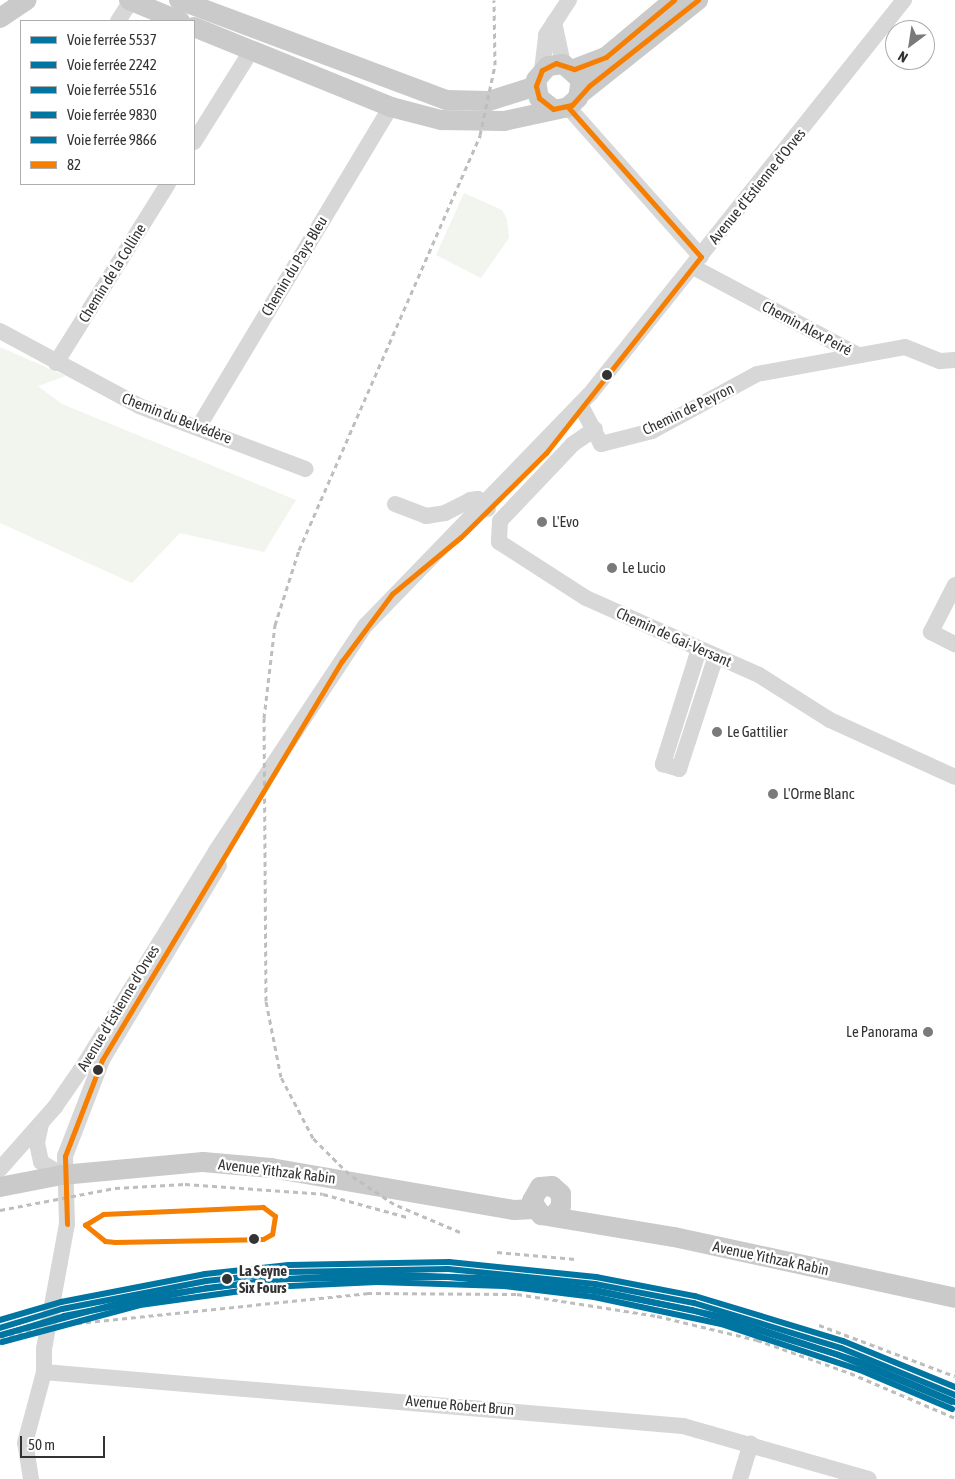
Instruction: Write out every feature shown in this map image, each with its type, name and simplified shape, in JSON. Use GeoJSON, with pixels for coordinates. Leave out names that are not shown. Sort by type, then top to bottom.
{"type":"FeatureCollection","features":[{"type":"Feature","properties":{"kind":"main road"},"geometry":{"type":"LineString","coordinates":[[0,18],[27,0]]}},
{"type":"Feature","properties":{"kind":"main road"},"geometry":{"type":"LineString","coordinates":[[130,0],[178,20]]}},
{"type":"Feature","properties":{"kind":"main road"},"geometry":{"type":"LineString","coordinates":[[179,0],[446,100],[489,101],[569,66],[606,57],[674,0]]}},
{"type":"Feature","properties":{"kind":"main road"},"geometry":{"type":"LineString","coordinates":[[195,27],[391,107],[442,120],[484,123],[567,103],[698,0]]}},
{"type":"Feature","properties":{"kind":"main road"},"geometry":{"type":"LineString","coordinates":[[567,103],[581,80],[569,66]]}},
{"type":"Feature","properties":{"kind":"main road"},"geometry":{"type":"LineString","coordinates":[[539,78],[542,102],[567,103]]}},
{"type":"Feature","properties":{"kind":"main road","name":"Avenue Yithzak Rabin"},"geometry":{"type":"LineString","coordinates":[[0,1187],[62,1175],[164,1163],[237,1164],[491,1205],[534,1203],[541,1214],[558,1208],[600,1224],[950,1294]]}},
{"type":"Feature","properties":{"kind":"main road"},"geometry":{"type":"LineString","coordinates":[[534,1203],[540,1188],[551,1186],[558,1208]]}},
{"type":"Feature","properties":{"kind":"street"},"geometry":{"type":"LineString","coordinates":[[119,20],[130,0]]}},
{"type":"Feature","properties":{"kind":"street"},"geometry":{"type":"LineString","coordinates":[[539,78],[544,46],[554,22],[568,0]]}},
{"type":"Feature","properties":{"kind":"street","name":"Avenue d'Estienne d'Orves"},"geometry":{"type":"LineString","coordinates":[[0,1169],[41,1124],[97,1056],[292,740],[365,626],[419,568],[486,507],[584,402],[904,0]]}},
{"type":"Feature","properties":{"kind":"street"},"geometry":{"type":"LineString","coordinates":[[554,22],[569,66]]}},
{"type":"Feature","properties":{"kind":"street"},"geometry":{"type":"LineString","coordinates":[[195,140],[251,51]]}},
{"type":"Feature","properties":{"kind":"street"},"geometry":{"type":"LineString","coordinates":[[567,103],[697,262]]}},
{"type":"Feature","properties":{"kind":"street","name":"Chemin du Pays Bleu"},"geometry":{"type":"LineString","coordinates":[[199,426],[391,107]]}},
{"type":"Feature","properties":{"kind":"street","name":"Chemin de la Colline"},"geometry":{"type":"LineString","coordinates":[[56,363],[167,185]]}},
{"type":"Feature","properties":{"kind":"street","name":"Chemin Alex Peiré"},"geometry":{"type":"LineString","coordinates":[[697,262],[820,335],[858,355],[905,347],[953,361]]}},
{"type":"Feature","properties":{"kind":"street","name":"Chemin du Belvédère"},"geometry":{"type":"LineString","coordinates":[[0,331],[56,363],[139,406],[199,426],[306,469]]}},
{"type":"Feature","properties":{"kind":"street"},"geometry":{"type":"LineString","coordinates":[[818,362],[820,335]]}},
{"type":"Feature","properties":{"kind":"street","name":"Chemin de Peyron"},"geometry":{"type":"LineString","coordinates":[[598,436],[652,431],[757,374],[858,355]]}},
{"type":"Feature","properties":{"kind":"street"},"geometry":{"type":"LineString","coordinates":[[584,402],[598,436]]}},
{"type":"Feature","properties":{"kind":"street","name":"Chemin de Gai-Versant"},"geometry":{"type":"LineString","coordinates":[[598,436],[564,453],[500,521],[500,542],[586,598],[759,676],[830,720],[955,777]]}},
{"type":"Feature","properties":{"kind":"street"},"geometry":{"type":"LineString","coordinates":[[395,504],[426,516],[445,513],[470,500],[486,507]]}},
{"type":"Feature","properties":{"kind":"street"},"geometry":{"type":"LineString","coordinates":[[955,585],[931,632],[955,644]]}},
{"type":"Feature","properties":{"kind":"street"},"geometry":{"type":"LineString","coordinates":[[699,649],[662,764],[679,769],[716,656]]}},
{"type":"Feature","properties":{"kind":"street","name":"Avenue d'Estienne d'Orves"},"geometry":{"type":"LineString","coordinates":[[62,1175],[72,1132],[97,1056]]}},
{"type":"Feature","properties":{"kind":"street"},"geometry":{"type":"LineString","coordinates":[[31,1479],[25,1443],[44,1372],[44,1349],[68,1224],[68,1195],[62,1175],[49,1170],[39,1157],[41,1124]]}},
{"type":"Feature","properties":{"kind":"street","name":"Avenue Robert Brun"},"geometry":{"type":"LineString","coordinates":[[44,1372],[628,1419],[683,1426],[869,1479]]}},
{"type":"Feature","properties":{"kind":"street"},"geometry":{"type":"LineString","coordinates":[[740,1479],[750,1444]]}},
{"type":"Feature","properties":{"kind":"shaded area"},"geometry":{"type":"Polygon","coordinates":[[[464,193],[502,210],[507,219],[509,238],[481,278],[436,255],[464,193]]]}},
{"type":"Feature","properties":{"kind":"shaded area"},"geometry":{"type":"Polygon","coordinates":[[[0,347],[66,376],[38,386],[62,404],[296,500],[264,552],[180,533],[132,583],[0,523],[0,347]]]}},
{"type":"Feature","properties":{"kind":"railway"},"geometry":{"type":"LineString","coordinates":[[460,1232],[394,1204],[349,1174],[313,1138],[281,1077],[266,1001],[264,718],[275,625],[299,550],[480,135],[495,65],[494,0]]}},
{"type":"Feature","properties":{"kind":"railway"},"geometry":{"type":"LineString","coordinates":[[0,1210],[115,1188],[185,1184],[323,1194],[407,1217]]}},
{"type":"Feature","properties":{"kind":"railway"},"geometry":{"type":"LineString","coordinates":[[497,1252],[576,1259]]}},
{"type":"Feature","properties":{"kind":"railway"},"geometry":{"type":"LineString","coordinates":[[0,1337],[59,1325],[367,1293],[517,1294],[657,1316],[757,1340],[850,1373],[955,1418]]}},
{"type":"Feature","properties":{"kind":"railway"},"geometry":{"type":"LineString","coordinates":[[819,1325],[955,1376]]}},
{"type":"Feature","properties":{"kind":"rail line","name":"9866"},"geometry":{"type":"LineString","coordinates":[[0,1320],[61,1302],[205,1274],[289,1265],[449,1262],[596,1277],[695,1296],[843,1341],[955,1387]]}},
{"type":"Feature","properties":{"kind":"rail line","name":"2242"},"geometry":{"type":"LineString","coordinates":[[0,1328],[62,1309],[206,1281],[289,1272],[448,1269],[595,1284],[694,1303],[841,1348],[955,1395]]}},
{"type":"Feature","properties":{"kind":"rail line","name":"5537"},"geometry":{"type":"LineString","coordinates":[[0,1335],[139,1298],[268,1280],[377,1274],[505,1279],[595,1290],[723,1317],[863,1363],[955,1402]]}},
{"type":"Feature","properties":{"kind":"rail line","name":"5516"},"geometry":{"type":"LineString","coordinates":[[2,1335],[64,1316],[207,1288],[289,1279],[448,1277],[594,1291],[692,1310],[838,1355],[952,1402]]}},
{"type":"Feature","properties":{"kind":"rail line","name":"9830"},"geometry":{"type":"LineString","coordinates":[[2,1342],[140,1305],[269,1287],[377,1282],[504,1286],[594,1297],[721,1324],[860,1370],[952,1409]]}},
{"type":"Feature","properties":{"kind":"transit line","name":"82"},"geometry":{"type":"LineString","coordinates":[[674,0],[606,57],[574,69],[556,63],[542,70],[536,86],[539,98],[553,109],[572,105],[589,86],[698,0]]}},
{"type":"Feature","properties":{"kind":"transit line","name":"82"},"geometry":{"type":"LineString","coordinates":[[568,107],[701,257]]}},
{"type":"Feature","properties":{"kind":"transit line","name":"82"},"geometry":{"type":"LineString","coordinates":[[67,1224],[65,1156],[102,1060],[342,661],[392,594],[461,537],[546,453],[701,257]]}},
{"type":"Feature","properties":{"kind":"transit line","name":"82"},"geometry":{"type":"LineString","coordinates":[[263,1207],[275,1216],[272,1234],[263,1239],[115,1242],[105,1241],[85,1225],[103,1214],[263,1207]]}},
{"type":"Feature","properties":{"kind":"place","name":"L'Evo"},"geometry":{"type":"Point","coordinates":[542,522]}},
{"type":"Feature","properties":{"kind":"place","name":"Le Lucio"},"geometry":{"type":"Point","coordinates":[612,568]}},
{"type":"Feature","properties":{"kind":"place","name":"Le Gattilier"},"geometry":{"type":"Point","coordinates":[717,732]}},
{"type":"Feature","properties":{"kind":"place","name":"L'Orme Blanc"},"geometry":{"type":"Point","coordinates":[773,794]}},
{"type":"Feature","properties":{"kind":"place","name":"Le Panorama"},"geometry":{"type":"Point","coordinates":[928,1032]}},
{"type":"Feature","properties":{"kind":"place","name":"La Seyne Six Fours"},"geometry":{"type":"Point","coordinates":[227,1279]}}]}
